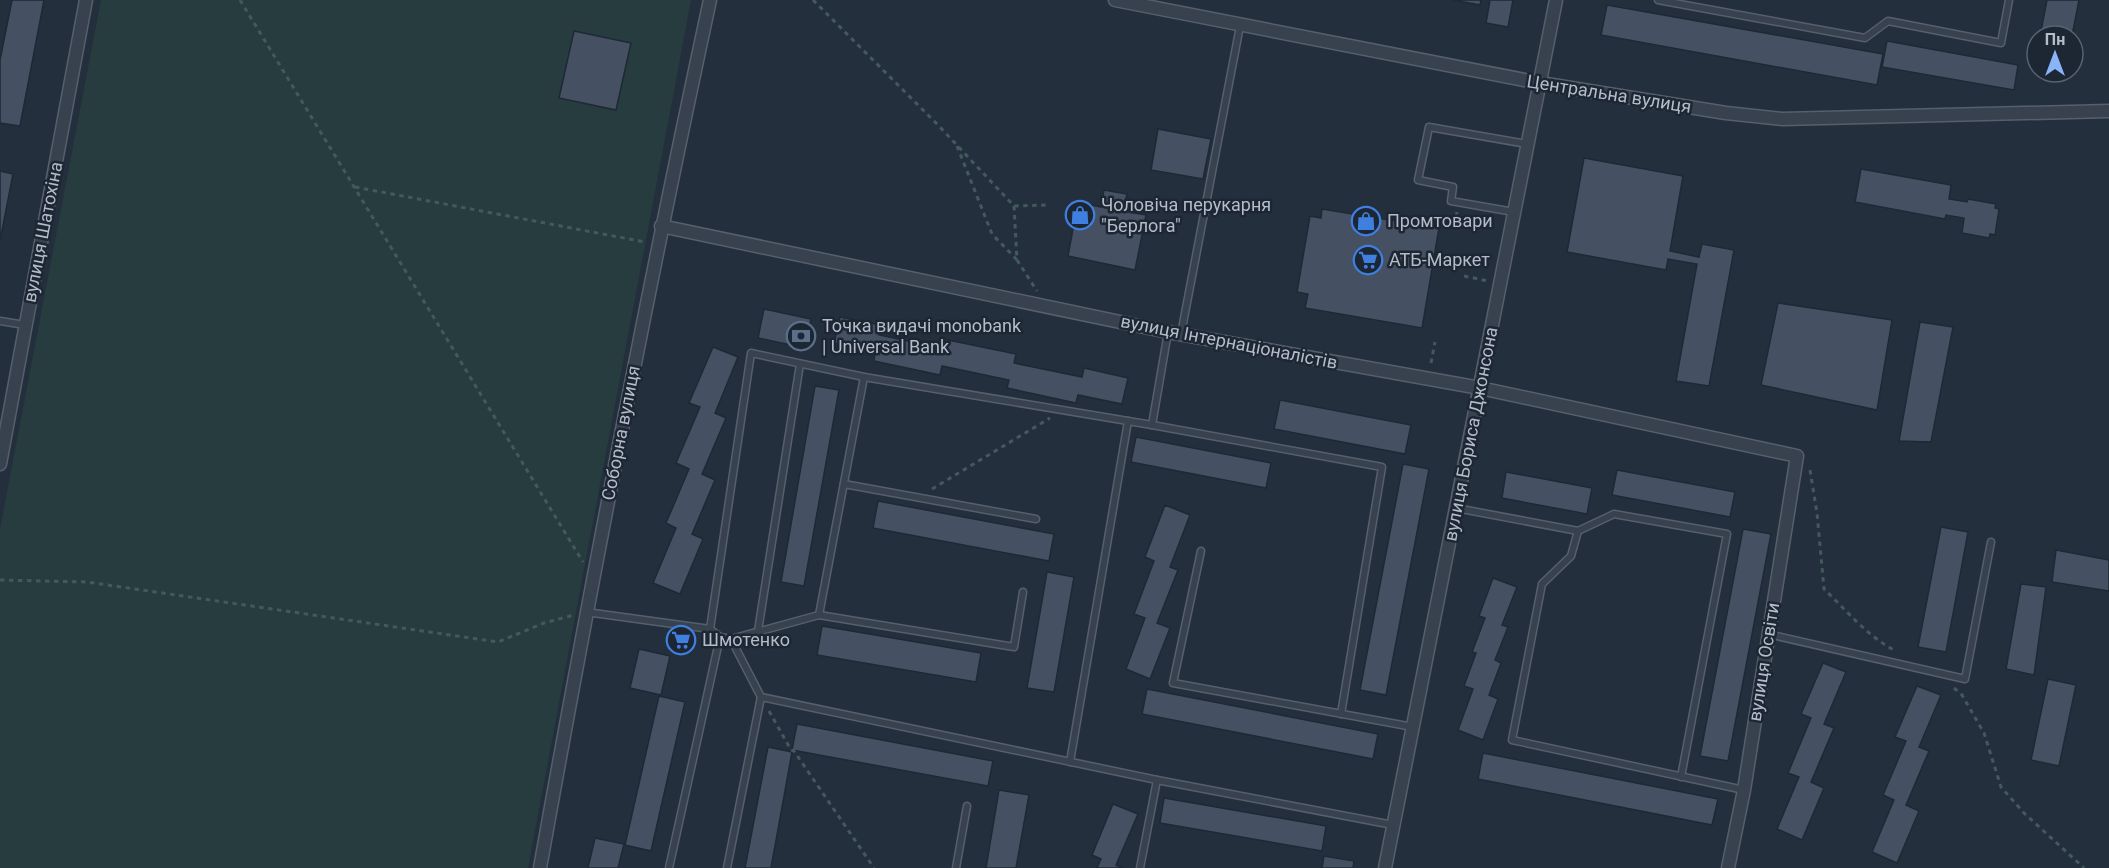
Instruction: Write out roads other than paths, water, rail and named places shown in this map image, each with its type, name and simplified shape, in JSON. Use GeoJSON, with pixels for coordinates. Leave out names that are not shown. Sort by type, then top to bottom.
{"type":"FeatureCollection","features":[{"type":"Feature","properties":{"kind":"street","name":"вулиця Шатохіна"},"geometry":{"type":"LineString","coordinates":[[0,464],[86,0]]}},
{"type":"Feature","properties":{"kind":"street","name":"Соборна вулиця"},"geometry":{"type":"LineString","coordinates":[[540,868],[592,578],[661,226],[710,0]]}},
{"type":"Feature","properties":{"kind":"street","name":"Центральна вулиця"},"geometry":{"type":"LineString","coordinates":[[1115,0],[1540,83],[1726,113],[1782,119],[2109,111]]}},
{"type":"Feature","properties":{"kind":"street","name":"вулиця Бориса Джонсона"},"geometry":{"type":"LineString","coordinates":[[1385,868],[1556,0]]}},
{"type":"Feature","properties":{"kind":"street","name":"вулиця Інтернаціоналістів"},"geometry":{"type":"LineString","coordinates":[[661,226],[1174,333],[1480,388],[1797,456]]}},
{"type":"Feature","properties":{"kind":"street","name":"вулиця Освіти"},"geometry":{"type":"LineString","coordinates":[[1728,868],[1744,790],[1797,456]]}},
{"type":"Feature","properties":{"kind":"lane"},"geometry":{"type":"LineString","coordinates":[[1658,0],[1865,38],[1888,21],[2001,43],[2009,0]]}},
{"type":"Feature","properties":{"kind":"lane"},"geometry":{"type":"LineString","coordinates":[[1152,425],[1240,26]]}},
{"type":"Feature","properties":{"kind":"lane"},"geometry":{"type":"LineString","coordinates":[[1514,212],[1451,201],[1453,187],[1418,180],[1429,128],[1528,144]]}},
{"type":"Feature","properties":{"kind":"lane"},"geometry":{"type":"LineString","coordinates":[[0,321],[25,325]]}},
{"type":"Feature","properties":{"kind":"lane"},"geometry":{"type":"LineString","coordinates":[[710,629],[751,353],[864,377],[1152,425],[1382,467],[1341,714]]}},
{"type":"Feature","properties":{"kind":"lane"},"geometry":{"type":"LineString","coordinates":[[758,631],[800,364]]}},
{"type":"Feature","properties":{"kind":"lane"},"geometry":{"type":"LineString","coordinates":[[819,615],[864,377]]}},
{"type":"Feature","properties":{"kind":"lane"},"geometry":{"type":"LineString","coordinates":[[1070,762],[1128,421]]}},
{"type":"Feature","properties":{"kind":"lane"},"geometry":{"type":"LineString","coordinates":[[844,484],[1036,519]]}},
{"type":"Feature","properties":{"kind":"lane"},"geometry":{"type":"LineString","coordinates":[[1456,508],[1578,531],[1614,514],[1727,534],[1681,777]]}},
{"type":"Feature","properties":{"kind":"lane"},"geometry":{"type":"LineString","coordinates":[[1578,531],[1571,556],[1542,584],[1512,740],[1744,790]]}},
{"type":"Feature","properties":{"kind":"lane"},"geometry":{"type":"LineString","coordinates":[[1768,634],[1965,679],[1991,542]]}},
{"type":"Feature","properties":{"kind":"lane"},"geometry":{"type":"LineString","coordinates":[[1201,551],[1173,683],[1413,727]]}},
{"type":"Feature","properties":{"kind":"lane"},"geometry":{"type":"LineString","coordinates":[[586,612],[710,629],[720,637],[731,639],[819,615],[1014,647],[1023,592]]}},
{"type":"Feature","properties":{"kind":"lane"},"geometry":{"type":"LineString","coordinates":[[669,868],[720,637]]}},
{"type":"Feature","properties":{"kind":"lane"},"geometry":{"type":"LineString","coordinates":[[727,868],[761,697],[731,639]]}},
{"type":"Feature","properties":{"kind":"lane"},"geometry":{"type":"LineString","coordinates":[[761,697],[1157,780],[1394,825]]}},
{"type":"Feature","properties":{"kind":"lane"},"geometry":{"type":"LineString","coordinates":[[1140,868],[1157,780]]}},
{"type":"Feature","properties":{"kind":"lane"},"geometry":{"type":"LineString","coordinates":[[956,868],[967,806]]}},
{"type":"Feature","properties":{"kind":"place","name":"Чоловіча перукарня \"Берлога\""},"geometry":{"type":"Point","coordinates":[1080,215]}},
{"type":"Feature","properties":{"kind":"place","name":"Промтовари"},"geometry":{"type":"Point","coordinates":[1366,221]}},
{"type":"Feature","properties":{"kind":"place","name":"АТБ-Маркет"},"geometry":{"type":"Point","coordinates":[1368,260]}},
{"type":"Feature","properties":{"kind":"place","name":"Точка видачі monobank | Universal Bank"},"geometry":{"type":"Point","coordinates":[801,336]}},
{"type":"Feature","properties":{"kind":"place","name":"Шмотенко"},"geometry":{"type":"Point","coordinates":[681,640]}}]}
